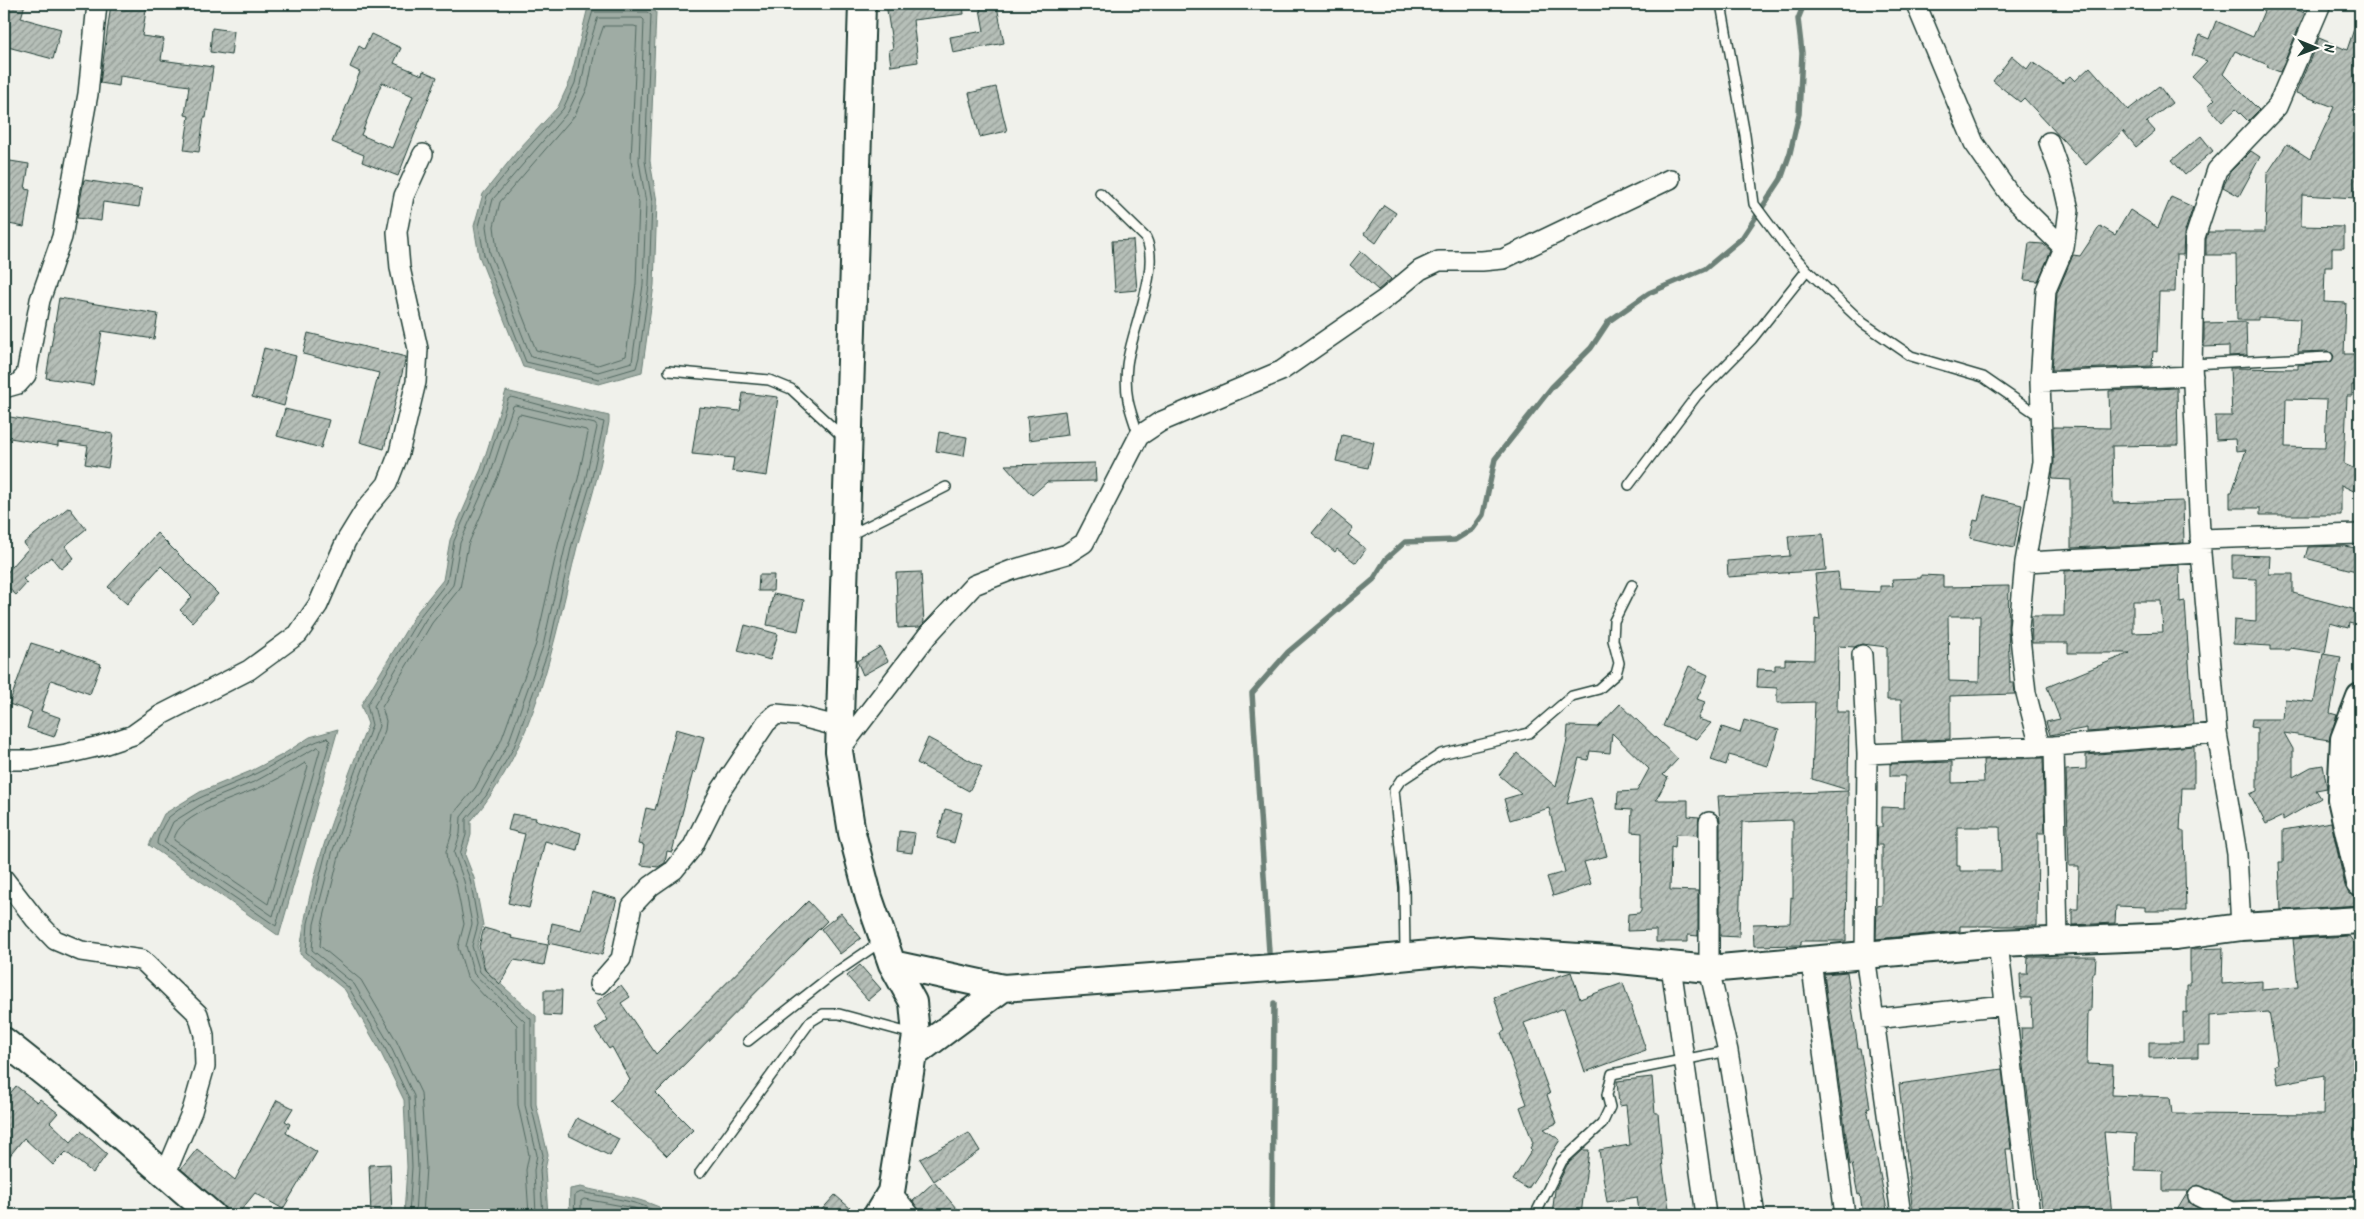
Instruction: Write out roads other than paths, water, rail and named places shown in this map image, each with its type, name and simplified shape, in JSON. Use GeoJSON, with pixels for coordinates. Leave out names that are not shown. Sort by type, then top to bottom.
{"type":"FeatureCollection","features":[{"type":"Feature","properties":{"kind":"main road"},"geometry":{"type":"LineString","coordinates":[[862,4],[840,739],[852,833],[869,898],[892,964],[913,1002],[914,1045],[891,1192],[877,1215]]}},
{"type":"Feature","properties":{"kind":"main road"},"geometry":{"type":"LineString","coordinates":[[2360,697],[2344,740],[2340,799],[2360,883]]}},
{"type":"Feature","properties":{"kind":"main road"},"geometry":{"type":"LineString","coordinates":[[892,964],[1003,988],[1405,957],[1470,950],[1610,959],[1709,969],[1998,943],[2175,936],[2241,927],[2360,920]]}},
{"type":"Feature","properties":{"kind":"main road"},"geometry":{"type":"LineString","coordinates":[[914,1045],[1003,988]]}},
{"type":"Feature","properties":{"kind":"main road"},"geometry":{"type":"LineString","coordinates":[[4,1041],[86,1107],[212,1215]]}},
{"type":"Feature","properties":{"kind":"street"},"geometry":{"type":"LineString","coordinates":[[4,388],[18,384],[26,375],[40,300],[62,237],[88,94],[97,4]]}},
{"type":"Feature","properties":{"kind":"street"},"geometry":{"type":"LineString","coordinates":[[1916,4],[1974,143],[2011,196],[2064,248]]}},
{"type":"Feature","properties":{"kind":"street"},"geometry":{"type":"LineString","coordinates":[[2241,927],[2238,854],[2217,733],[2200,546],[2193,370],[2195,237],[2217,170],[2277,108],[2322,4]]}},
{"type":"Feature","properties":{"kind":"street"},"geometry":{"type":"LineString","coordinates":[[2049,142],[2062,179],[2069,210],[2064,248],[2046,290],[2040,382],[2043,462],[2025,562],[2019,628],[2026,693],[2047,747],[2058,942]]}},
{"type":"Feature","properties":{"kind":"street"},"geometry":{"type":"LineString","coordinates":[[4,760],[32,760],[66,754],[100,746],[133,735],[161,715],[248,670],[298,634],[318,605],[346,541],[365,510],[387,484],[399,453],[416,382],[418,349],[400,268],[398,232],[404,196],[423,154]]}},
{"type":"Feature","properties":{"kind":"street"},"geometry":{"type":"LineString","coordinates":[[599,984],[621,959],[624,936],[632,906],[652,886],[674,870],[692,848],[721,790],[766,723],[776,714],[798,716],[840,739],[927,636],[974,586],[1012,570],[1067,554],[1084,543],[1139,436],[1160,422],[1281,371],[1426,267],[1439,261],[1502,259],[1670,179]]}},
{"type":"Feature","properties":{"kind":"street"},"geometry":{"type":"LineString","coordinates":[[2040,382],[2193,370]]}},
{"type":"Feature","properties":{"kind":"street"},"geometry":{"type":"LineString","coordinates":[[2025,562],[2360,534]]}},
{"type":"Feature","properties":{"kind":"street"},"geometry":{"type":"LineString","coordinates":[[1862,655],[1867,754],[1865,955],[1901,1215]]}},
{"type":"Feature","properties":{"kind":"street"},"geometry":{"type":"LineString","coordinates":[[1867,754],[2047,747],[2217,733]]}},
{"type":"Feature","properties":{"kind":"street"},"geometry":{"type":"LineString","coordinates":[[1709,822],[1709,969],[1728,1051],[1755,1215]]}},
{"type":"Feature","properties":{"kind":"street"},"geometry":{"type":"LineString","coordinates":[[4,879],[35,919],[55,940],[81,951],[142,960],[198,1014],[204,1035],[205,1066],[192,1111],[165,1175]]}},
{"type":"Feature","properties":{"kind":"street"},"geometry":{"type":"LineString","coordinates":[[1998,943],[2030,1215]]}},
{"type":"Feature","properties":{"kind":"street"},"geometry":{"type":"LineString","coordinates":[[1811,961],[1846,1215]]}},
{"type":"Feature","properties":{"kind":"street"},"geometry":{"type":"LineString","coordinates":[[1671,966],[1706,1215]]}},
{"type":"Feature","properties":{"kind":"street"},"geometry":{"type":"LineString","coordinates":[[1874,1019],[2005,1005]]}},
{"type":"Feature","properties":{"kind":"street"},"geometry":{"type":"LineString","coordinates":[[891,1192],[910,1215]]}},
{"type":"Feature","properties":{"kind":"street"},"geometry":{"type":"LineString","coordinates":[[2198,1196],[2231,1212],[2325,1206],[2360,1207]]}},
{"type":"Feature","properties":{"kind":"lane"},"geometry":{"type":"LineString","coordinates":[[1721,4],[1745,135],[1754,204],[1786,247],[1807,270],[1862,322],[1911,356],[1983,377],[2042,418]]}},
{"type":"Feature","properties":{"kind":"lane"},"geometry":{"type":"LineString","coordinates":[[1100,193],[1146,238],[1150,247],[1150,266],[1127,363],[1126,398],[1139,436]]}},
{"type":"Feature","properties":{"kind":"lane"},"geometry":{"type":"LineString","coordinates":[[1628,485],[1697,395],[1752,340],[1807,270]]}},
{"type":"Feature","properties":{"kind":"lane"},"geometry":{"type":"LineString","coordinates":[[2193,370],[2328,357]]}},
{"type":"Feature","properties":{"kind":"lane"},"geometry":{"type":"LineString","coordinates":[[668,371],[770,380],[792,389],[849,442]]}},
{"type":"Feature","properties":{"kind":"lane"},"geometry":{"type":"LineString","coordinates":[[846,537],[946,487]]}},
{"type":"Feature","properties":{"kind":"lane"},"geometry":{"type":"LineString","coordinates":[[1405,957],[1404,886],[1394,790],[1400,781],[1441,754],[1529,733],[1572,696],[1599,689],[1616,674],[1619,663],[1613,640],[1614,621],[1632,585]]}},
{"type":"Feature","properties":{"kind":"lane"},"geometry":{"type":"LineString","coordinates":[[748,1041],[832,975],[884,940]]}},
{"type":"Feature","properties":{"kind":"lane"},"geometry":{"type":"LineString","coordinates":[[700,1173],[810,1022],[816,1018],[823,1014],[839,1014],[914,1045]]}},
{"type":"Feature","properties":{"kind":"lane"},"geometry":{"type":"LineString","coordinates":[[1534,1215],[1562,1161],[1602,1124],[1610,1107],[1607,1095],[1612,1074],[1728,1051]]}},
{"type":"Feature","properties":{"kind":"water"},"geometry":{"type":"Polygon","coordinates":[[[588,7],[650,7],[656,12],[650,161],[657,202],[654,285],[642,372],[599,384],[523,367],[479,256],[474,226],[483,194],[519,149],[558,107],[570,81],[588,7]]]}},
{"type":"Feature","properties":{"kind":"water"},"geometry":{"type":"Polygon","coordinates":[[[506,391],[609,416],[591,501],[579,539],[560,620],[540,692],[512,759],[494,791],[471,821],[471,835],[465,855],[474,878],[483,925],[477,946],[484,969],[536,1016],[536,1104],[548,1155],[545,1170],[548,1215],[404,1215],[407,1167],[404,1100],[379,1049],[345,990],[300,954],[310,895],[326,837],[368,724],[361,705],[417,612],[443,580],[450,540],[481,469],[506,391]]]}},
{"type":"Feature","properties":{"kind":"water"},"geometry":{"type":"Polygon","coordinates":[[[338,729],[279,936],[149,845],[164,814],[200,792],[251,771],[282,755],[310,737],[338,729]]]}},
{"type":"Feature","properties":{"kind":"water"},"geometry":{"type":"Polygon","coordinates":[[[581,1187],[650,1203],[659,1207],[663,1215],[569,1215],[570,1189],[581,1187]]]}},
{"type":"Feature","properties":{"kind":"waterway"},"geometry":{"type":"LineString","coordinates":[[1269,952],[1252,693],[1288,652],[1373,580],[1386,559],[1405,542],[1455,540],[1473,529],[1483,515],[1495,459],[1552,387],[1591,348],[1609,321],[1649,293],[1705,269],[1742,238],[1781,179],[1790,153],[1799,114],[1802,53],[1798,19],[1804,4]]}},
{"type":"Feature","properties":{"kind":"waterway"},"geometry":{"type":"LineString","coordinates":[[1272,1215],[1274,1003]]}}]}
